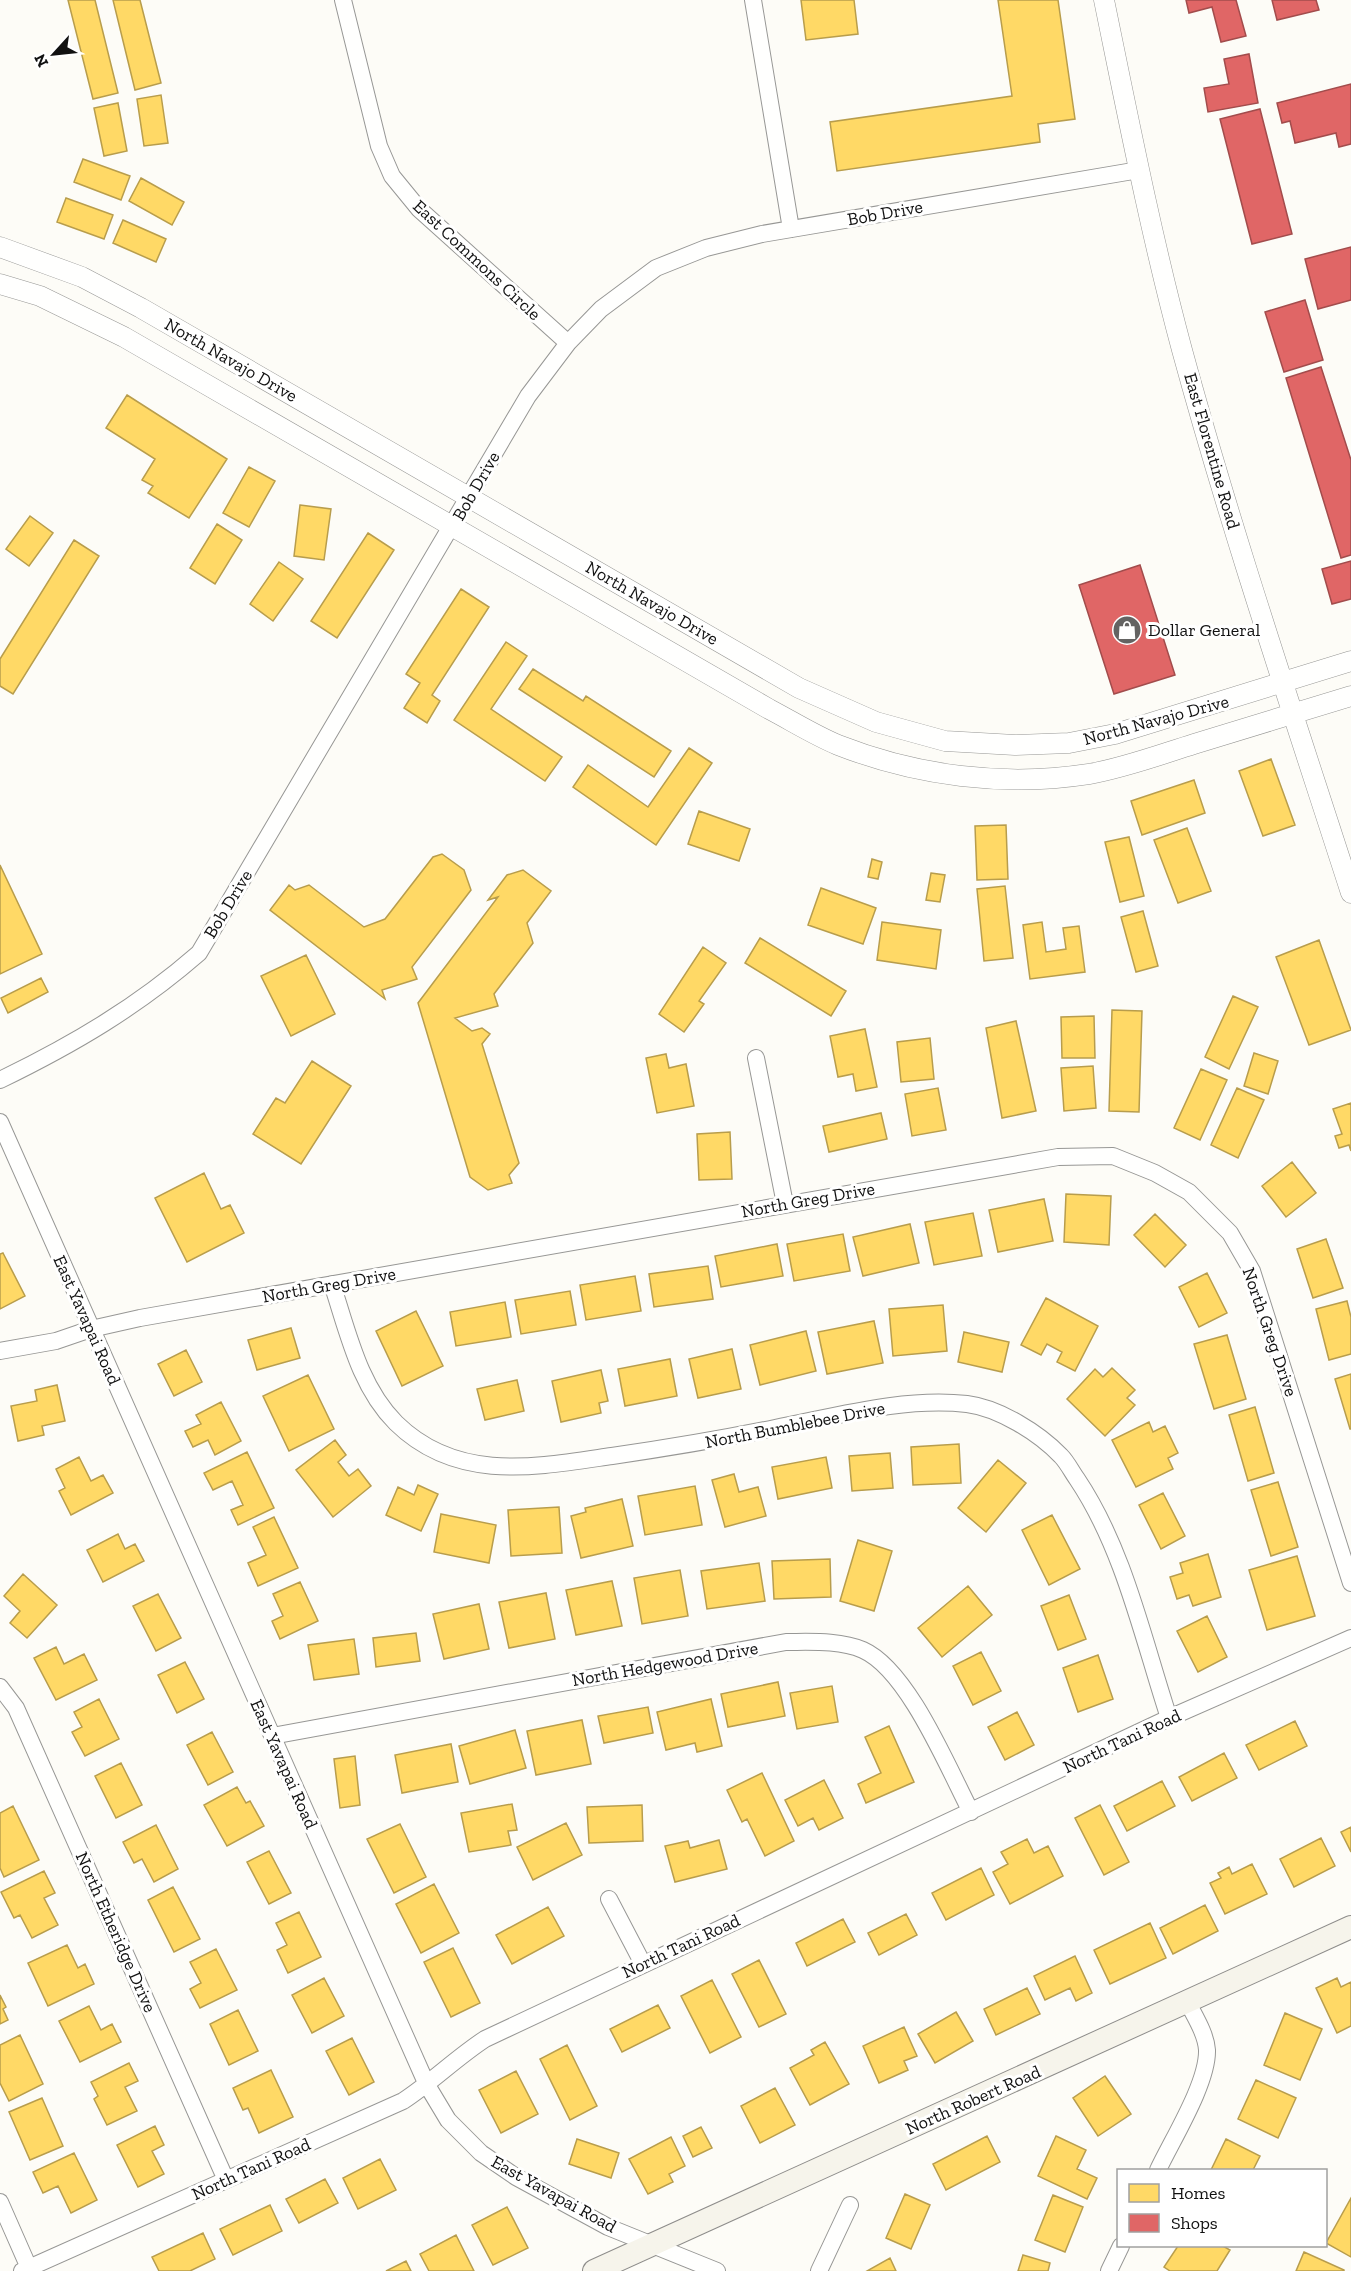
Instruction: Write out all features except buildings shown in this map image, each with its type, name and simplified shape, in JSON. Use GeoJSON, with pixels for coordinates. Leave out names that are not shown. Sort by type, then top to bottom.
{"type":"FeatureCollection","features":[{"type":"Feature","properties":{"kind":"main road","name":"North Robert Road"},"geometry":{"type":"LineString","coordinates":[[594,2271],[1351,1927]]}},
{"type":"Feature","properties":{"kind":"street","name":"East Commons Circle"},"geometry":{"type":"LineString","coordinates":[[343,0],[379,146],[392,176],[419,210],[567,343]]}},
{"type":"Feature","properties":{"kind":"street"},"geometry":{"type":"LineString","coordinates":[[753,0],[791,229]]}},
{"type":"Feature","properties":{"kind":"street","name":"East Florentine Road"},"geometry":{"type":"LineString","coordinates":[[1104,0],[1139,170],[1182,348],[1226,504],[1351,893]]}},
{"type":"Feature","properties":{"kind":"street","name":"Bob Drive"},"geometry":{"type":"LineString","coordinates":[[0,1080],[62,1050],[119,1015],[159,989],[199,953],[528,396],[567,343],[601,309],[656,268],[706,248],[791,229],[1139,170]]}},
{"type":"Feature","properties":{"kind":"street","name":"North Navajo Drive"},"geometry":{"type":"LineString","coordinates":[[0,246],[82,277],[141,308],[799,688],[876,722],[945,741],[1015,745],[1069,743],[1116,734],[1351,662]]}},
{"type":"Feature","properties":{"kind":"street","name":"North Navajo Drive"},"geometry":{"type":"LineString","coordinates":[[0,284],[39,296],[124,337],[746,696],[836,744],[876,758],[931,772],[981,778],[1030,779],[1089,774],[1351,696]]}},
{"type":"Feature","properties":{"kind":"street"},"geometry":{"type":"LineString","coordinates":[[124,337],[141,308]]}},
{"type":"Feature","properties":{"kind":"street"},"geometry":{"type":"LineString","coordinates":[[746,696],[763,667]]}},
{"type":"Feature","properties":{"kind":"street"},"geometry":{"type":"LineString","coordinates":[[756,1058],[785,1204]]}},
{"type":"Feature","properties":{"kind":"street","name":"East Yavapai Road"},"geometry":{"type":"LineString","coordinates":[[0,1122],[427,2085],[448,2120],[481,2153],[516,2177],[608,2227],[653,2243],[717,2271]]}},
{"type":"Feature","properties":{"kind":"street","name":"North Greg Drive"},"geometry":{"type":"LineString","coordinates":[[0,1350],[56,1341],[91,1329],[140,1318],[785,1204],[1058,1157],[1113,1156],[1155,1173],[1189,1192],[1230,1233],[1252,1271],[1351,1583]]}},
{"type":"Feature","properties":{"kind":"street","name":"North Bumblebee Drive"},"geometry":{"type":"LineString","coordinates":[[332,1284],[364,1380],[396,1423],[437,1452],[480,1465],[527,1468],[705,1443],[868,1409],[921,1404],[969,1404],[1019,1422],[1062,1456],[1088,1495],[1114,1550],[1169,1718]]}},
{"type":"Feature","properties":{"kind":"street","name":"North Tani Road"},"geometry":{"type":"LineString","coordinates":[[25,2269],[403,2101],[427,2085],[453,2060],[485,2039],[1169,1718],[1351,1638]]}},
{"type":"Feature","properties":{"kind":"street","name":"North Hedgewood Drive"},"geometry":{"type":"LineString","coordinates":[[272,1736],[786,1642],[820,1641],[862,1650],[887,1666],[907,1692],[971,1812]]}},
{"type":"Feature","properties":{"kind":"street","name":"North Etheridge Drive"},"geometry":{"type":"LineString","coordinates":[[0,1687],[16,1708],[226,2180]]}},
{"type":"Feature","properties":{"kind":"street"},"geometry":{"type":"LineString","coordinates":[[609,1899],[643,1964]]}},
{"type":"Feature","properties":{"kind":"street"},"geometry":{"type":"LineString","coordinates":[[1158,2169],[1202,2079],[1207,2050],[1199,2025],[1188,2003]]}},
{"type":"Feature","properties":{"kind":"street"},"geometry":{"type":"LineString","coordinates":[[0,2202],[25,2269]]}},
{"type":"Feature","properties":{"kind":"street"},"geometry":{"type":"LineString","coordinates":[[819,2271],[850,2205]]}},
{"type":"Feature","properties":{"kind":"street"},"geometry":{"type":"LineString","coordinates":[[1108,2271],[1120,2247]]}},
{"type":"Feature","properties":{"kind":"place","name":"Dollar General"},"geometry":{"type":"Point","coordinates":[1127,630]}}]}
